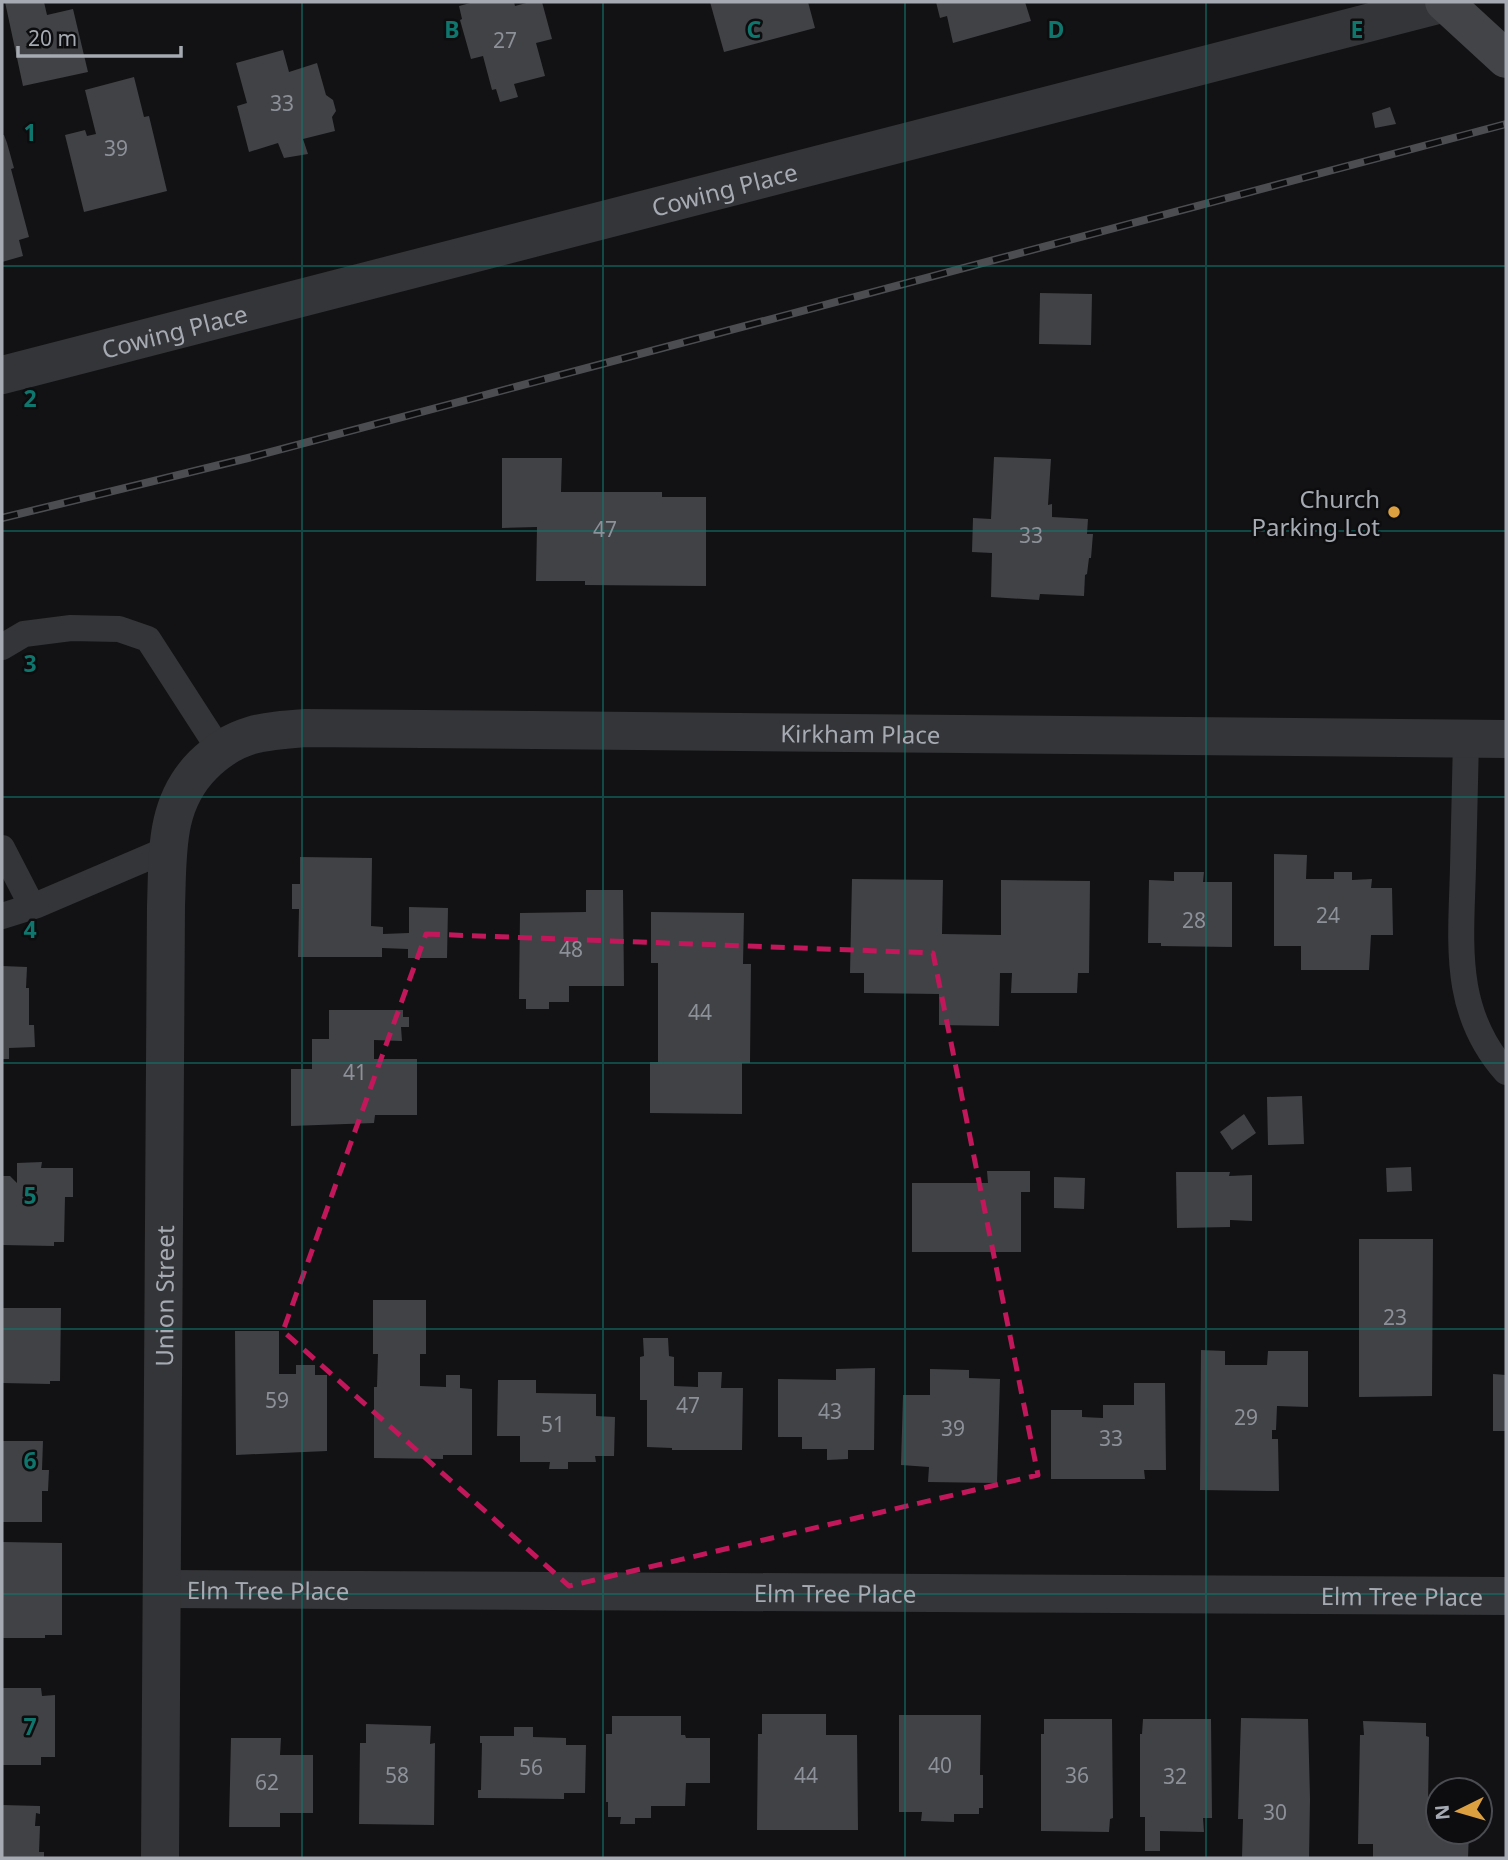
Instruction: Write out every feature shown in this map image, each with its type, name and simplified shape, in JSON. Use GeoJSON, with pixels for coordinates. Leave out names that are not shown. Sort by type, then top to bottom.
{"type":"FeatureCollection","features":[{"type":"Feature","properties":{"kind":"main road"},"geometry":{"type":"LineString","coordinates":[[1446,2],[1506,59]]}},
{"type":"Feature","properties":{"kind":"street","name":"Cowing Place"},"geometry":{"type":"LineString","coordinates":[[2,375],[1446,2]]}},
{"type":"Feature","properties":{"kind":"street","name":"Kirkham Place"},"geometry":{"type":"LineString","coordinates":[[219,749],[256,733],[306,728],[1506,739]]}},
{"type":"Feature","properties":{"kind":"street","name":"Union Street"},"geometry":{"type":"LineString","coordinates":[[160,1858],[168,849],[180,795],[189,779],[219,749]]}},
{"type":"Feature","properties":{"kind":"street","name":"Elm Tree Place"},"geometry":{"type":"LineString","coordinates":[[163,1589],[1506,1595]]}},
{"type":"Feature","properties":{"kind":"lane"},"geometry":{"type":"LineString","coordinates":[[2,647],[24,634],[71,628],[119,629],[148,639],[219,749]]}},
{"type":"Feature","properties":{"kind":"lane"},"geometry":{"type":"LineString","coordinates":[[1466,739],[1460,957],[1466,997],[1478,1033],[1506,1072]]}},
{"type":"Feature","properties":{"kind":"lane"},"geometry":{"type":"LineString","coordinates":[[2,848],[32,906]]}},
{"type":"Feature","properties":{"kind":"lane"},"geometry":{"type":"LineString","coordinates":[[2,916],[168,849]]}},
{"type":"Feature","properties":{"kind":"highlighted area"},"geometry":{"type":"Polygon","coordinates":[[[426,934],[933,953],[1038,1475],[569,1586],[283,1331],[426,934]]]}},
{"type":"Feature","properties":{"kind":"building"},"geometry":{"type":"Polygon","coordinates":[[[5,2],[44,2],[47,15],[73,9],[88,72],[23,86],[5,2]]]}},
{"type":"Feature","properties":{"kind":"building"},"geometry":{"type":"Polygon","coordinates":[[[474,2],[514,2],[515,6],[542,2],[552,39],[536,43],[545,76],[514,84],[518,97],[500,102],[496,89],[492,90],[483,56],[471,59],[460,20],[459,6],[474,2]]]}},
{"type":"Feature","properties":{"kind":"building"},"geometry":{"type":"Polygon","coordinates":[[[710,2],[808,2],[815,28],[724,52],[710,2]]]}},
{"type":"Feature","properties":{"kind":"building"},"geometry":{"type":"Polygon","coordinates":[[[936,2],[1025,2],[1031,21],[953,43],[947,16],[940,18],[936,2]]]}},
{"type":"Feature","properties":{"kind":"building"},"geometry":{"type":"Polygon","coordinates":[[[283,50],[289,72],[317,63],[326,95],[333,100],[336,111],[332,117],[335,131],[303,139],[308,154],[284,158],[278,143],[249,152],[237,106],[247,103],[236,63],[283,50]]]}},
{"type":"Feature","properties":{"kind":"building"},"geometry":{"type":"Polygon","coordinates":[[[134,77],[144,117],[149,116],[167,191],[84,212],[65,135],[85,130],[87,136],[96,134],[85,90],[134,77]]]}},
{"type":"Feature","properties":{"kind":"building"},"geometry":{"type":"Polygon","coordinates":[[[1390,107],[1396,124],[1375,128],[1372,113],[1390,107]]]}},
{"type":"Feature","properties":{"kind":"building"},"geometry":{"type":"Polygon","coordinates":[[[2,135],[14,168],[11,169],[29,237],[19,240],[23,256],[2,262],[2,135]]]}},
{"type":"Feature","properties":{"kind":"building"},"geometry":{"type":"Polygon","coordinates":[[[1040,293],[1092,294],[1091,345],[1039,344],[1040,293]]]}},
{"type":"Feature","properties":{"kind":"building"},"geometry":{"type":"Polygon","coordinates":[[[994,457],[1051,459],[1048,505],[1052,504],[1052,517],[1088,519],[1087,534],[1093,534],[1084,596],[1040,594],[1039,600],[991,597],[992,553],[972,552],[973,518],[991,519],[994,457]]]}},
{"type":"Feature","properties":{"kind":"building"},"geometry":{"type":"Polygon","coordinates":[[[502,458],[562,458],[561,492],[662,492],[662,497],[706,497],[706,586],[585,585],[585,581],[536,581],[537,527],[502,528],[502,458]]]}},
{"type":"Feature","properties":{"kind":"building"},"geometry":{"type":"Polygon","coordinates":[[[1274,854],[1307,855],[1306,879],[1334,879],[1334,872],[1352,872],[1352,880],[1372,879],[1371,888],[1392,888],[1393,935],[1371,935],[1369,970],[1301,970],[1301,946],[1274,946],[1274,854]]]}},
{"type":"Feature","properties":{"kind":"building"},"geometry":{"type":"Polygon","coordinates":[[[300,857],[372,858],[371,926],[383,927],[383,934],[409,933],[409,907],[448,908],[447,958],[408,958],[408,949],[382,948],[382,957],[298,957],[299,909],[292,909],[292,884],[300,884],[300,857]]]}},
{"type":"Feature","properties":{"kind":"building"},"geometry":{"type":"Polygon","coordinates":[[[1174,872],[1204,872],[1203,882],[1232,882],[1232,947],[1161,946],[1161,943],[1148,943],[1149,880],[1174,881],[1174,872]]]}},
{"type":"Feature","properties":{"kind":"building"},"geometry":{"type":"Polygon","coordinates":[[[852,879],[943,880],[942,934],[1001,935],[1001,880],[1090,881],[1089,973],[1078,973],[1077,993],[1011,993],[1012,973],[1000,973],[999,1026],[939,1025],[939,994],[864,993],[864,973],[850,973],[852,879]]]}},
{"type":"Feature","properties":{"kind":"building"},"geometry":{"type":"Polygon","coordinates":[[[586,890],[623,890],[624,986],[569,986],[569,1002],[549,1002],[549,1009],[526,1009],[526,999],[519,999],[520,913],[586,912],[586,890]]]}},
{"type":"Feature","properties":{"kind":"building"},"geometry":{"type":"Polygon","coordinates":[[[651,912],[744,913],[743,964],[751,964],[750,1063],[742,1063],[742,1114],[650,1113],[650,1062],[658,1062],[658,963],[651,963],[651,912]]]}},
{"type":"Feature","properties":{"kind":"building"},"geometry":{"type":"Polygon","coordinates":[[[2,966],[27,967],[29,1025],[34,1025],[35,1047],[9,1048],[9,1059],[2,1059],[2,966]]]}},
{"type":"Feature","properties":{"kind":"building"},"geometry":{"type":"Polygon","coordinates":[[[329,1010],[403,1010],[403,1017],[409,1017],[409,1027],[401,1027],[402,1041],[374,1040],[374,1059],[417,1059],[417,1115],[375,1115],[374,1123],[291,1126],[291,1069],[312,1069],[312,1039],[329,1039],[329,1010]]]}},
{"type":"Feature","properties":{"kind":"building"},"geometry":{"type":"Polygon","coordinates":[[[1302,1096],[1304,1144],[1268,1145],[1267,1097],[1302,1096]]]}},
{"type":"Feature","properties":{"kind":"building"},"geometry":{"type":"Polygon","coordinates":[[[1244,1114],[1256,1133],[1232,1150],[1220,1132],[1244,1114]]]}},
{"type":"Feature","properties":{"kind":"building"},"geometry":{"type":"Polygon","coordinates":[[[42,1162],[41,1168],[73,1168],[73,1197],[65,1197],[64,1242],[54,1242],[54,1246],[2,1245],[2,1176],[10,1176],[17,1183],[17,1163],[42,1162]]]}},
{"type":"Feature","properties":{"kind":"building"},"geometry":{"type":"Polygon","coordinates":[[[1411,1167],[1412,1191],[1387,1192],[1386,1168],[1411,1167]]]}},
{"type":"Feature","properties":{"kind":"building"},"geometry":{"type":"Polygon","coordinates":[[[987,1171],[1030,1171],[1030,1192],[1021,1192],[1021,1252],[912,1252],[912,1183],[988,1183],[987,1171]]]}},
{"type":"Feature","properties":{"kind":"building"},"geometry":{"type":"Polygon","coordinates":[[[1176,1172],[1230,1172],[1229,1176],[1252,1175],[1252,1221],[1230,1220],[1230,1227],[1177,1228],[1176,1172]]]}},
{"type":"Feature","properties":{"kind":"building"},"geometry":{"type":"Polygon","coordinates":[[[1054,1177],[1085,1178],[1084,1209],[1054,1208],[1054,1177]]]}},
{"type":"Feature","properties":{"kind":"building"},"geometry":{"type":"Polygon","coordinates":[[[1359,1239],[1433,1239],[1432,1396],[1359,1397],[1359,1239]]]}},
{"type":"Feature","properties":{"kind":"building"},"geometry":{"type":"Polygon","coordinates":[[[373,1300],[426,1300],[426,1354],[420,1354],[420,1386],[446,1387],[446,1375],[460,1375],[460,1388],[472,1389],[472,1455],[443,1455],[443,1459],[374,1458],[374,1387],[377,1387],[378,1354],[373,1354],[373,1300]]]}},
{"type":"Feature","properties":{"kind":"building"},"geometry":{"type":"Polygon","coordinates":[[[2,1308],[61,1308],[60,1381],[50,1381],[50,1384],[2,1383],[2,1308]]]}},
{"type":"Feature","properties":{"kind":"building"},"geometry":{"type":"Polygon","coordinates":[[[235,1331],[279,1331],[279,1374],[296,1374],[296,1365],[315,1365],[315,1375],[327,1375],[327,1451],[236,1455],[235,1331]]]}},
{"type":"Feature","properties":{"kind":"building"},"geometry":{"type":"Polygon","coordinates":[[[643,1338],[668,1338],[669,1356],[674,1357],[674,1386],[698,1387],[698,1372],[722,1372],[721,1388],[743,1388],[742,1450],[672,1450],[647,1447],[647,1400],[640,1400],[643,1338]]]}},
{"type":"Feature","properties":{"kind":"building"},"geometry":{"type":"Polygon","coordinates":[[[1201,1350],[1225,1351],[1225,1365],[1267,1365],[1268,1351],[1308,1351],[1308,1407],[1277,1406],[1276,1430],[1272,1430],[1272,1439],[1278,1439],[1279,1491],[1200,1490],[1201,1350]]]}},
{"type":"Feature","properties":{"kind":"building"},"geometry":{"type":"Polygon","coordinates":[[[875,1368],[874,1450],[848,1450],[848,1459],[827,1460],[827,1449],[802,1449],[802,1437],[778,1437],[778,1379],[836,1380],[836,1369],[875,1368]]]}},
{"type":"Feature","properties":{"kind":"building"},"geometry":{"type":"Polygon","coordinates":[[[930,1369],[969,1370],[969,1378],[1000,1379],[997,1483],[928,1482],[929,1467],[901,1465],[903,1395],[930,1395],[930,1369]]]}},
{"type":"Feature","properties":{"kind":"building"},"geometry":{"type":"Polygon","coordinates":[[[1493,1374],[1506,1375],[1506,1431],[1493,1431],[1493,1374]]]}},
{"type":"Feature","properties":{"kind":"building"},"geometry":{"type":"Polygon","coordinates":[[[498,1380],[536,1380],[536,1393],[596,1394],[596,1416],[615,1417],[614,1456],[595,1456],[596,1462],[568,1462],[568,1469],[549,1469],[550,1462],[520,1462],[520,1436],[497,1436],[498,1380]]]}},
{"type":"Feature","properties":{"kind":"building"},"geometry":{"type":"Polygon","coordinates":[[[1134,1383],[1165,1383],[1166,1470],[1144,1470],[1145,1479],[1051,1479],[1051,1410],[1082,1410],[1082,1417],[1103,1418],[1103,1405],[1134,1405],[1134,1383]]]}},
{"type":"Feature","properties":{"kind":"building"},"geometry":{"type":"Polygon","coordinates":[[[2,1441],[43,1441],[42,1470],[49,1470],[48,1491],[42,1491],[42,1522],[2,1522],[2,1441]]]}},
{"type":"Feature","properties":{"kind":"building"},"geometry":{"type":"Polygon","coordinates":[[[2,1542],[62,1543],[62,1635],[45,1635],[45,1638],[2,1638],[2,1542]]]}},
{"type":"Feature","properties":{"kind":"building"},"geometry":{"type":"Polygon","coordinates":[[[2,1688],[41,1688],[42,1696],[55,1695],[55,1757],[41,1757],[41,1765],[2,1765],[2,1688]]]}},
{"type":"Feature","properties":{"kind":"building"},"geometry":{"type":"Polygon","coordinates":[[[762,1714],[826,1714],[826,1735],[857,1735],[858,1830],[757,1830],[758,1734],[762,1734],[762,1714]]]}},
{"type":"Feature","properties":{"kind":"building"},"geometry":{"type":"Polygon","coordinates":[[[899,1715],[981,1715],[980,1775],[983,1775],[983,1808],[979,1808],[979,1814],[954,1814],[954,1822],[921,1821],[922,1812],[899,1812],[899,1715]]]}},
{"type":"Feature","properties":{"kind":"building"},"geometry":{"type":"Polygon","coordinates":[[[612,1716],[681,1716],[681,1735],[686,1738],[710,1738],[710,1783],[686,1783],[685,1806],[651,1806],[651,1818],[635,1818],[635,1824],[620,1824],[621,1817],[608,1817],[606,1734],[612,1734],[612,1716]]]}},
{"type":"Feature","properties":{"kind":"building"},"geometry":{"type":"Polygon","coordinates":[[[1241,1718],[1308,1719],[1309,1858],[1242,1858],[1243,1819],[1238,1819],[1241,1718]]]}},
{"type":"Feature","properties":{"kind":"building"},"geometry":{"type":"Polygon","coordinates":[[[1044,1719],[1112,1719],[1113,1818],[1110,1819],[1109,1832],[1041,1831],[1041,1734],[1044,1734],[1044,1719]]]}},
{"type":"Feature","properties":{"kind":"building"},"geometry":{"type":"Polygon","coordinates":[[[1143,1719],[1211,1719],[1212,1818],[1203,1818],[1204,1832],[1160,1831],[1160,1851],[1145,1851],[1145,1817],[1140,1817],[1140,1734],[1143,1719]]]}},
{"type":"Feature","properties":{"kind":"building"},"geometry":{"type":"Polygon","coordinates":[[[1363,1721],[1426,1723],[1426,1736],[1429,1737],[1428,1776],[1424,1776],[1424,1846],[1468,1846],[1468,1858],[1373,1858],[1373,1844],[1358,1844],[1360,1735],[1364,1735],[1363,1721]]]}},
{"type":"Feature","properties":{"kind":"building"},"geometry":{"type":"Polygon","coordinates":[[[366,1724],[431,1726],[430,1744],[435,1743],[434,1825],[359,1824],[360,1743],[366,1743],[366,1724]]]}},
{"type":"Feature","properties":{"kind":"building"},"geometry":{"type":"Polygon","coordinates":[[[514,1727],[533,1727],[533,1737],[566,1738],[566,1745],[586,1745],[585,1793],[564,1793],[564,1799],[478,1798],[478,1790],[481,1790],[480,1736],[514,1736],[514,1727]]]}},
{"type":"Feature","properties":{"kind":"building"},"geometry":{"type":"Polygon","coordinates":[[[231,1738],[281,1738],[280,1755],[313,1755],[313,1813],[280,1813],[280,1827],[229,1827],[231,1738]]]}},
{"type":"Feature","properties":{"kind":"building"},"geometry":{"type":"Polygon","coordinates":[[[2,1805],[40,1806],[40,1814],[36,1813],[35,1826],[40,1826],[39,1852],[44,1852],[44,1858],[2,1858],[2,1805]]]}},
{"type":"Feature","properties":{"kind":"railway"},"geometry":{"type":"LineString","coordinates":[[2,518],[248,458],[1506,124]]}},
{"type":"Feature","properties":{"kind":"place","name":"Church Parking Lot"},"geometry":{"type":"Point","coordinates":[1394,512]}}]}
